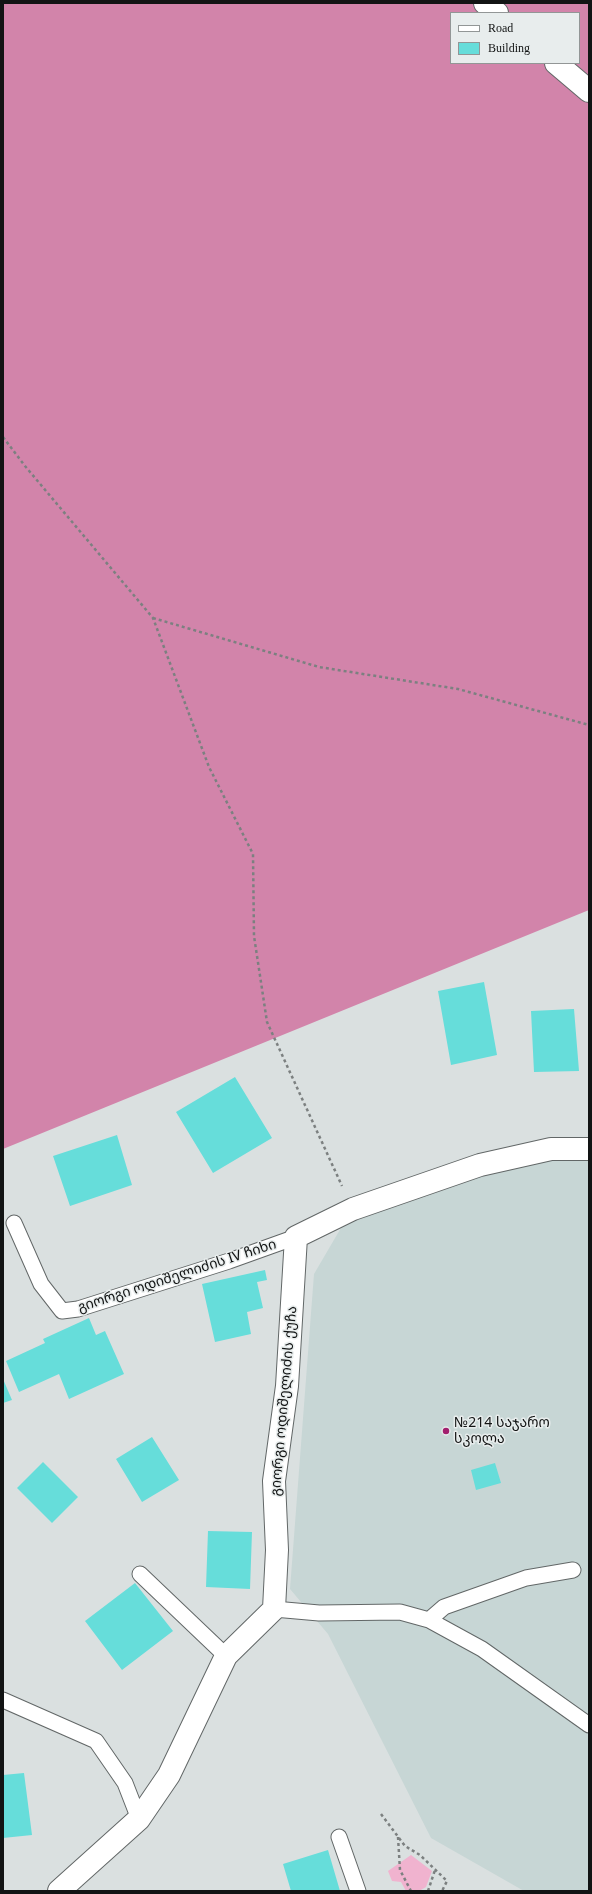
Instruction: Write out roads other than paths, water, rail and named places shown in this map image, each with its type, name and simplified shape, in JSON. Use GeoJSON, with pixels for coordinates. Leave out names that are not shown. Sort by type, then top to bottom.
{"type":"FeatureCollection","features":[{"type":"Feature","properties":{"kind":"street"},"geometry":{"type":"LineString","coordinates":[[485,3],[496,12]]}},
{"type":"Feature","properties":{"kind":"street"},"geometry":{"type":"LineString","coordinates":[[557,64],[589,91]]}},
{"type":"Feature","properties":{"kind":"street"},"geometry":{"type":"LineString","coordinates":[[296,1237],[353,1209],[480,1164],[551,1149],[589,1149]]}},
{"type":"Feature","properties":{"kind":"street","name":"გიორგი ოდიშელიძის ქუჩა"},"geometry":{"type":"LineString","coordinates":[[274,1609],[277,1550],[274,1481],[287,1386],[296,1237]]}},
{"type":"Feature","properties":{"kind":"street"},"geometry":{"type":"LineString","coordinates":[[59,1891],[139,1819],[169,1775],[226,1656],[274,1609]]}},
{"type":"Feature","properties":{"kind":"lane","name":"გიორგი ოდიშელიძის IV ჩიხი"},"geometry":{"type":"LineString","coordinates":[[14,1223],[41,1284],[62,1311],[78,1309],[228,1262],[296,1237]]}},
{"type":"Feature","properties":{"kind":"lane"},"geometry":{"type":"LineString","coordinates":[[429,1620],[444,1607],[526,1578],[573,1570]]}},
{"type":"Feature","properties":{"kind":"lane"},"geometry":{"type":"LineString","coordinates":[[140,1574],[226,1656]]}},
{"type":"Feature","properties":{"kind":"lane"},"geometry":{"type":"LineString","coordinates":[[274,1609],[319,1612],[400,1612],[429,1620],[482,1650],[589,1725]]}},
{"type":"Feature","properties":{"kind":"lane"},"geometry":{"type":"LineString","coordinates":[[3,1700],[96,1741],[125,1783],[139,1819]]}},
{"type":"Feature","properties":{"kind":"lane"},"geometry":{"type":"LineString","coordinates":[[339,1837],[358,1891]]}},
{"type":"Feature","properties":{"kind":"place","name":"№214 საჯარო სკოლა"},"geometry":{"type":"Point","coordinates":[446,1431]}}]}
